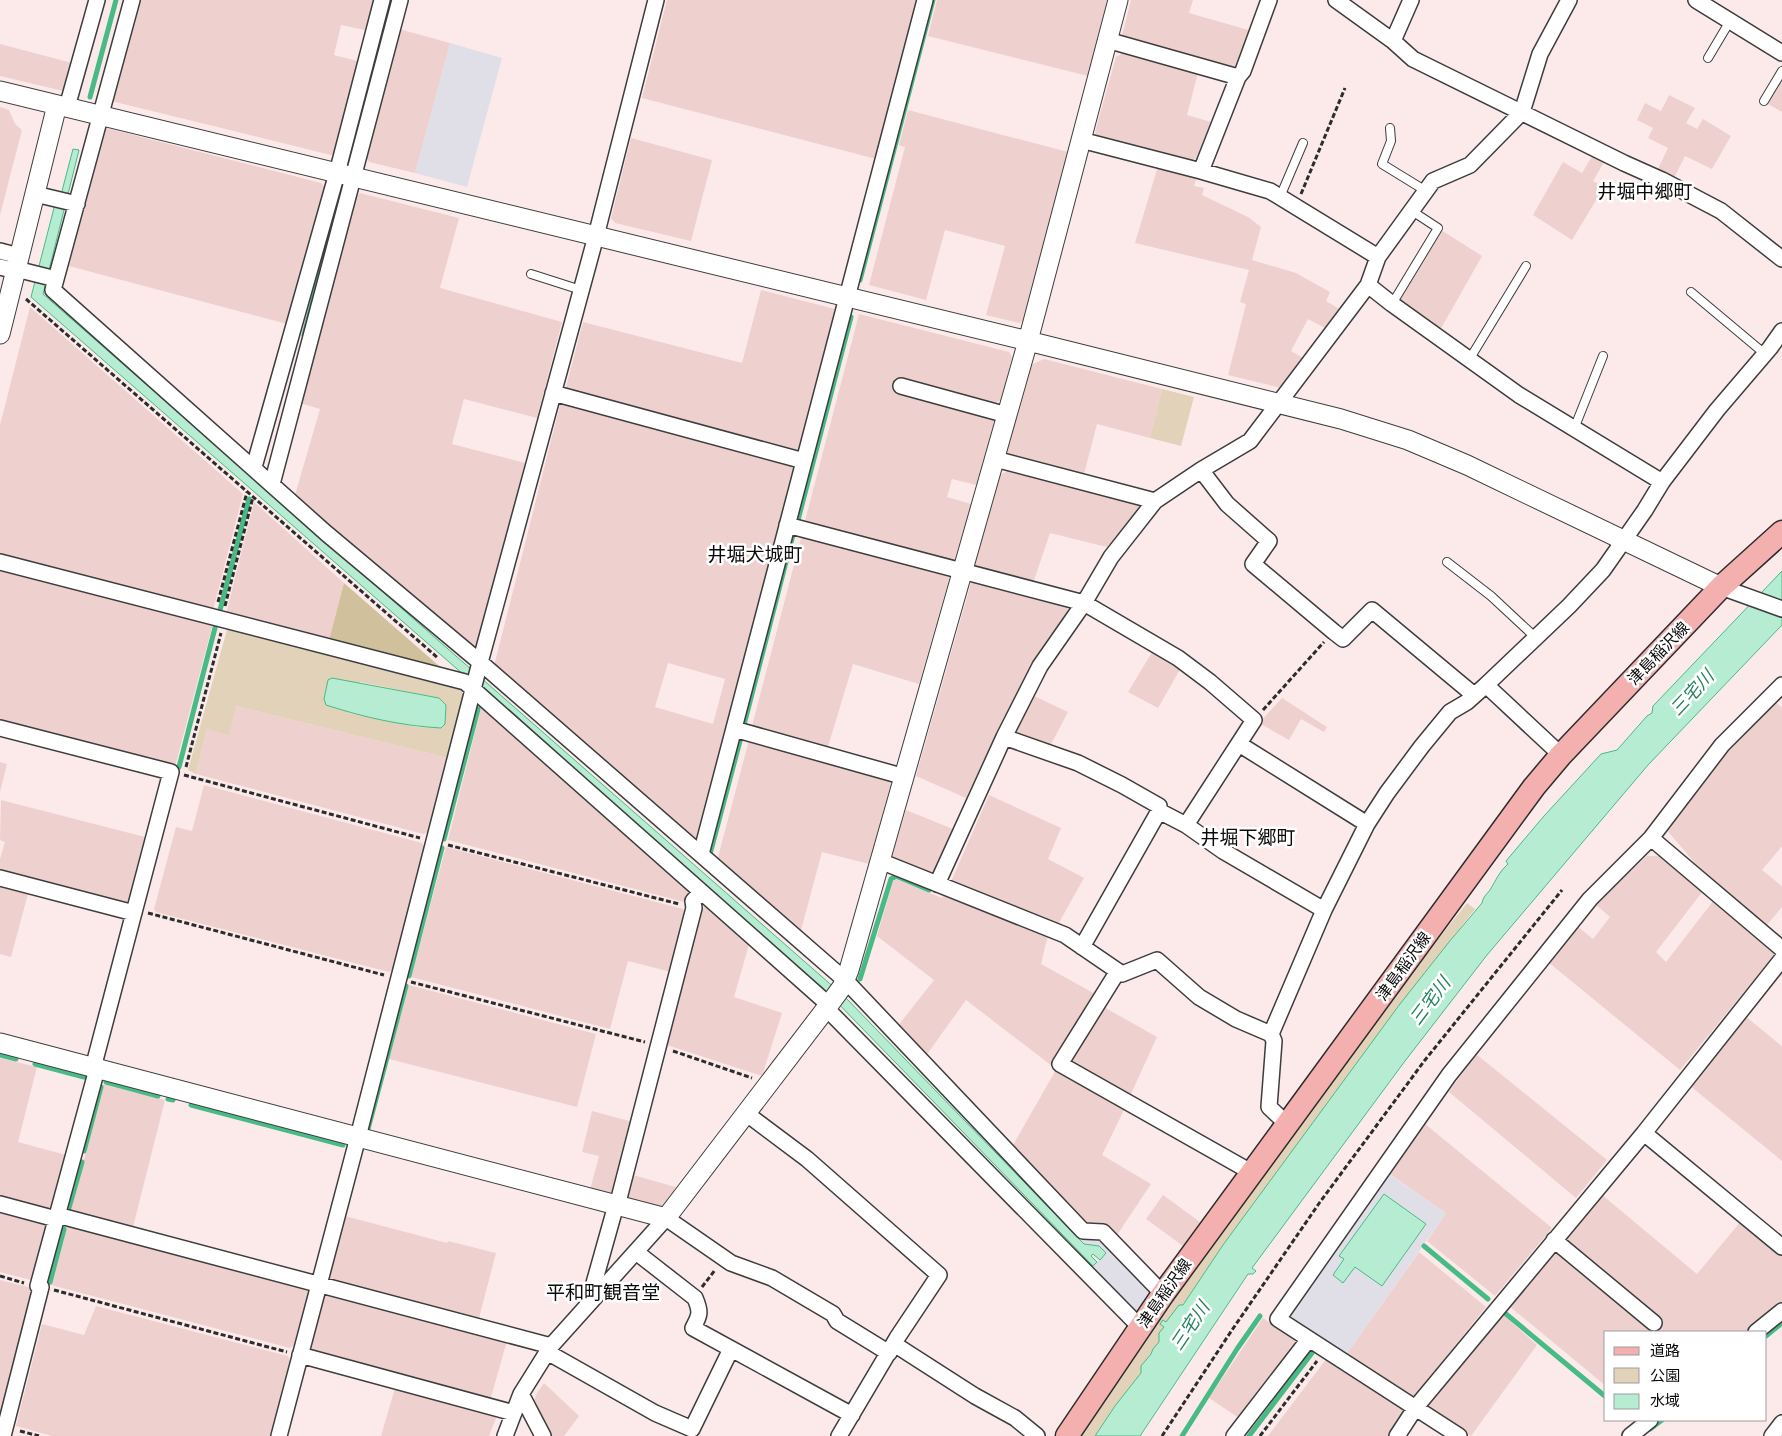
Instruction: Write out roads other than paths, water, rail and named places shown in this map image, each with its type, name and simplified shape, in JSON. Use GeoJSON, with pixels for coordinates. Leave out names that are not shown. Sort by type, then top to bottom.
{"type":"FeatureCollection","features":[{"type":"Feature","properties":{"kind":"main road","name":"津島稲沢線"},"geometry":{"type":"LineString","coordinates":[[1067,1436],[1163,1294],[1496,836],[1534,787],[1561,755],[1721,587],[1782,532]]}},
{"type":"Feature","properties":{"kind":"street"},"geometry":{"type":"LineString","coordinates":[[0,334],[13,270],[35,194],[97,0]]}},
{"type":"Feature","properties":{"kind":"street"},"geometry":{"type":"LineString","coordinates":[[132,0],[102,116],[66,202],[46,276],[53,290],[326,533],[480,667],[701,854],[835,996],[1140,1327]]}},
{"type":"Feature","properties":{"kind":"street"},"geometry":{"type":"LineString","coordinates":[[272,484],[346,175],[382,0]]}},
{"type":"Feature","properties":{"kind":"street"},"geometry":{"type":"LineString","coordinates":[[254,468],[400,0]]}},
{"type":"Feature","properties":{"kind":"street"},"geometry":{"type":"LineString","coordinates":[[279,1436],[474,689],[596,236],[656,0]]}},
{"type":"Feature","properties":{"kind":"street"},"geometry":{"type":"LineString","coordinates":[[701,854],[925,0]]}},
{"type":"Feature","properties":{"kind":"street"},"geometry":{"type":"LineString","coordinates":[[505,1436],[521,1394],[549,1349],[666,1218],[835,996],[880,861],[963,572],[1028,341],[1118,0]]}},
{"type":"Feature","properties":{"kind":"street"},"geometry":{"type":"LineString","coordinates":[[1201,171],[1238,77],[1244,71],[1269,0]]}},
{"type":"Feature","properties":{"kind":"street"},"geometry":{"type":"LineString","coordinates":[[1336,0],[1419,62],[1662,180],[1721,211],[1782,259]]}},
{"type":"Feature","properties":{"kind":"street"},"geometry":{"type":"LineString","coordinates":[[1393,41],[1411,0]]}},
{"type":"Feature","properties":{"kind":"street"},"geometry":{"type":"LineString","coordinates":[[937,884],[1004,737],[1040,666],[1084,603],[1110,557],[1155,501],[1201,470],[1250,441],[1368,285],[1378,257],[1433,181],[1470,165],[1522,112],[1540,54],[1569,0]]}},
{"type":"Feature","properties":{"kind":"street"},"geometry":{"type":"LineString","coordinates":[[1696,0],[1782,53]]}},
{"type":"Feature","properties":{"kind":"street"},"geometry":{"type":"LineString","coordinates":[[1107,40],[1238,77]]}},
{"type":"Feature","properties":{"kind":"street"},"geometry":{"type":"LineString","coordinates":[[0,91],[1341,419],[1408,440],[1467,465],[1721,587],[1782,609]]}},
{"type":"Feature","properties":{"kind":"street"},"geometry":{"type":"LineString","coordinates":[[1081,140],[1201,171],[1270,192],[1378,257]]}},
{"type":"Feature","properties":{"kind":"street"},"geometry":{"type":"LineString","coordinates":[[35,194],[66,202]]}},
{"type":"Feature","properties":{"kind":"street"},"geometry":{"type":"LineString","coordinates":[[0,251],[13,270],[46,276]]}},
{"type":"Feature","properties":{"kind":"street"},"geometry":{"type":"LineString","coordinates":[[1368,285],[1519,395],[1662,482]]}},
{"type":"Feature","properties":{"kind":"street"},"geometry":{"type":"LineString","coordinates":[[1271,1034],[1324,910],[1367,824],[1387,793],[1450,712],[1467,702],[1486,685],[1569,606],[1603,570],[1625,540],[1662,482],[1717,410],[1772,353],[1782,331]]}},
{"type":"Feature","properties":{"kind":"street"},"geometry":{"type":"LineString","coordinates":[[901,386],[1007,415]]}},
{"type":"Feature","properties":{"kind":"street"},"geometry":{"type":"LineString","coordinates":[[553,393],[804,460]]}},
{"type":"Feature","properties":{"kind":"street"},"geometry":{"type":"LineString","coordinates":[[995,459],[1155,501]]}},
{"type":"Feature","properties":{"kind":"street"},"geometry":{"type":"LineString","coordinates":[[1201,470],[1227,504],[1269,541],[1253,564],[1343,640],[1372,610],[1474,695]]}},
{"type":"Feature","properties":{"kind":"street"},"geometry":{"type":"LineString","coordinates":[[787,525],[1084,603],[1178,658],[1210,682],[1254,720],[1186,825]]}},
{"type":"Feature","properties":{"kind":"street"},"geometry":{"type":"LineString","coordinates":[[0,562],[465,682],[701,892],[835,996],[1083,1231],[1103,1232],[1163,1294]]}},
{"type":"Feature","properties":{"kind":"street"},"geometry":{"type":"LineString","coordinates":[[1486,685],[1561,755]]}},
{"type":"Feature","properties":{"kind":"street"},"geometry":{"type":"LineString","coordinates":[[1458,1436],[1278,1318],[1448,1075],[1590,898],[1651,838],[1722,745],[1782,685]]}},
{"type":"Feature","properties":{"kind":"street"},"geometry":{"type":"LineString","coordinates":[[0,728],[171,772],[3,1436]]}},
{"type":"Feature","properties":{"kind":"street"},"geometry":{"type":"LineString","coordinates":[[734,729],[904,777]]}},
{"type":"Feature","properties":{"kind":"street"},"geometry":{"type":"LineString","coordinates":[[1004,737],[1078,763],[1160,806],[1159,811],[1082,946]]}},
{"type":"Feature","properties":{"kind":"street"},"geometry":{"type":"LineString","coordinates":[[1239,744],[1367,824]]}},
{"type":"Feature","properties":{"kind":"street"},"geometry":{"type":"LineString","coordinates":[[1159,811],[1186,825],[1223,851],[1324,910]]}},
{"type":"Feature","properties":{"kind":"street"},"geometry":{"type":"LineString","coordinates":[[1651,838],[1782,949]]}},
{"type":"Feature","properties":{"kind":"street"},"geometry":{"type":"LineString","coordinates":[[880,861],[1064,935],[1122,974],[1157,960],[1199,997],[1236,1019],[1271,1034],[1274,1041],[1269,1107],[1287,1124]]}},
{"type":"Feature","properties":{"kind":"street"},"geometry":{"type":"LineString","coordinates":[[0,878],[135,911]]}},
{"type":"Feature","properties":{"kind":"street"},"geometry":{"type":"LineString","coordinates":[[588,1305],[617,1206],[659,1046],[694,908],[693,901],[701,892]]}},
{"type":"Feature","properties":{"kind":"street"},"geometry":{"type":"LineString","coordinates":[[1397,1436],[1416,1407],[1644,1133],[1782,959]]}},
{"type":"Feature","properties":{"kind":"street"},"geometry":{"type":"LineString","coordinates":[[1118,971],[1060,1064],[1251,1172]]}},
{"type":"Feature","properties":{"kind":"street"},"geometry":{"type":"LineString","coordinates":[[0,1044],[666,1218],[731,1263],[772,1278],[833,1314],[837,1321],[892,1348],[1015,1418],[1037,1436]]}},
{"type":"Feature","properties":{"kind":"street"},"geometry":{"type":"LineString","coordinates":[[747,1114],[807,1159],[939,1275],[839,1436]]}},
{"type":"Feature","properties":{"kind":"street"},"geometry":{"type":"LineString","coordinates":[[1644,1133],[1782,1248]]}},
{"type":"Feature","properties":{"kind":"street"},"geometry":{"type":"LineString","coordinates":[[0,1204],[319,1284],[549,1349],[655,1413],[692,1430],[731,1349]]}},
{"type":"Feature","properties":{"kind":"street"},"geometry":{"type":"LineString","coordinates":[[1554,1240],[1654,1323]]}},
{"type":"Feature","properties":{"kind":"street"},"geometry":{"type":"LineString","coordinates":[[636,1252],[695,1298],[700,1316],[693,1328],[852,1415]]}},
{"type":"Feature","properties":{"kind":"street"},"geometry":{"type":"LineString","coordinates":[[1757,1331],[1782,1311]]}},
{"type":"Feature","properties":{"kind":"street"},"geometry":{"type":"LineString","coordinates":[[1234,1436],[1308,1339]]}},
{"type":"Feature","properties":{"kind":"street"},"geometry":{"type":"LineString","coordinates":[[300,1355],[514,1413]]}},
{"type":"Feature","properties":{"kind":"street"},"geometry":{"type":"LineString","coordinates":[[521,1394],[543,1436]]}},
{"type":"Feature","properties":{"kind":"street"},"geometry":{"type":"LineString","coordinates":[[1630,1436],[1649,1421]]}},
{"type":"Feature","properties":{"kind":"street"},"geometry":{"type":"LineString","coordinates":[[1772,1436],[1782,1423]]}},
{"type":"Feature","properties":{"kind":"lane"},"geometry":{"type":"LineString","coordinates":[[1708,58],[1730,21]]}},
{"type":"Feature","properties":{"kind":"lane"},"geometry":{"type":"LineString","coordinates":[[1764,101],[1782,71]]}},
{"type":"Feature","properties":{"kind":"lane"},"geometry":{"type":"LineString","coordinates":[[1390,128],[1391,141],[1382,164],[1426,191]]}},
{"type":"Feature","properties":{"kind":"lane"},"geometry":{"type":"LineString","coordinates":[[1280,197],[1303,143]]}},
{"type":"Feature","properties":{"kind":"lane"},"geometry":{"type":"LineString","coordinates":[[1392,304],[1438,228],[1412,211]]}},
{"type":"Feature","properties":{"kind":"lane"},"geometry":{"type":"LineString","coordinates":[[1469,360],[1526,266]]}},
{"type":"Feature","properties":{"kind":"lane"},"geometry":{"type":"LineString","coordinates":[[531,274],[581,290]]}},
{"type":"Feature","properties":{"kind":"lane"},"geometry":{"type":"LineString","coordinates":[[1691,292],[1772,353]]}},
{"type":"Feature","properties":{"kind":"lane"},"geometry":{"type":"LineString","coordinates":[[1574,429],[1603,356]]}},
{"type":"Feature","properties":{"kind":"lane"},"geometry":{"type":"LineString","coordinates":[[1447,562],[1491,596],[1535,637]]}},
{"type":"Feature","properties":{"kind":"water"},"geometry":{"type":"Polygon","coordinates":[[[73,149],[79,150],[43,294],[845,997],[1084,1244],[1099,1246],[1106,1253],[1100,1260],[1093,1254],[1091,1256],[1097,1262],[1093,1266],[827,992],[31,297],[54,208],[62,191],[73,149]]]}},
{"type":"Feature","properties":{"kind":"water","name":"三宅川"},"geometry":{"type":"Polygon","coordinates":[[[1782,571],[1782,625],[1648,765],[1487,955],[1405,1061],[1252,1268],[1256,1271],[1253,1274],[1248,1274],[1140,1436],[1095,1436],[1115,1406],[1141,1373],[1141,1366],[1159,1342],[1159,1333],[1164,1327],[1160,1324],[1163,1320],[1166,1322],[1179,1305],[1183,1305],[1223,1245],[1400,1004],[1482,903],[1500,873],[1508,864],[1506,861],[1601,754],[1617,750],[1647,716],[1652,713],[1653,706],[1782,571]]]}},
{"type":"Feature","properties":{"kind":"water"},"geometry":{"type":"Polygon","coordinates":[[[332,678],[439,698],[446,705],[445,724],[441,728],[397,723],[326,705],[324,699],[328,680],[332,678]]]}},
{"type":"Feature","properties":{"kind":"water"},"geometry":{"type":"Polygon","coordinates":[[[1384,1194],[1426,1224],[1382,1286],[1355,1267],[1343,1283],[1333,1275],[1344,1259],[1339,1256],[1384,1194]]]}},
{"type":"Feature","properties":{"kind":"waterway"},"geometry":{"type":"LineString","coordinates":[[90,97],[116,0]]}},
{"type":"Feature","properties":{"kind":"waterway"},"geometry":{"type":"LineString","coordinates":[[351,155],[391,0]]}},
{"type":"Feature","properties":{"kind":"waterway"},"geometry":{"type":"LineString","coordinates":[[860,280],[933,0]]}},
{"type":"Feature","properties":{"kind":"waterway"},"geometry":{"type":"LineString","coordinates":[[304,335],[340,195]]}},
{"type":"Feature","properties":{"kind":"waterway"},"geometry":{"type":"LineString","coordinates":[[798,520],[851,317]]}},
{"type":"Feature","properties":{"kind":"waterway"},"geometry":{"type":"LineString","coordinates":[[219,614],[249,499]]}},
{"type":"Feature","properties":{"kind":"waterway"},"geometry":{"type":"LineString","coordinates":[[744,725],[793,535]]}},
{"type":"Feature","properties":{"kind":"waterway"},"geometry":{"type":"LineString","coordinates":[[179,767],[216,624]]}},
{"type":"Feature","properties":{"kind":"waterway"},"geometry":{"type":"LineString","coordinates":[[444,839],[478,709]]}},
{"type":"Feature","properties":{"kind":"waterway"},"geometry":{"type":"LineString","coordinates":[[710,854],[740,741]]}},
{"type":"Feature","properties":{"kind":"waterway"},"geometry":{"type":"LineString","coordinates":[[409,976],[442,848]]}},
{"type":"Feature","properties":{"kind":"waterway"},"geometry":{"type":"LineString","coordinates":[[860,979],[891,879],[896,876],[929,890]]}},
{"type":"Feature","properties":{"kind":"waterway"},"geometry":{"type":"LineString","coordinates":[[368,1129],[406,986]]}},
{"type":"Feature","properties":{"kind":"waterway"},"geometry":{"type":"LineString","coordinates":[[0,1055],[16,1059]]}},
{"type":"Feature","properties":{"kind":"waterway"},"geometry":{"type":"LineString","coordinates":[[35,1064],[84,1077]]}},
{"type":"Feature","properties":{"kind":"waterway"},"geometry":{"type":"LineString","coordinates":[[106,1082],[158,1096]]}},
{"type":"Feature","properties":{"kind":"waterway"},"geometry":{"type":"LineString","coordinates":[[84,1151],[101,1087]]}},
{"type":"Feature","properties":{"kind":"waterway"},"geometry":{"type":"LineString","coordinates":[[168,1099],[173,1100]]}},
{"type":"Feature","properties":{"kind":"waterway"},"geometry":{"type":"LineString","coordinates":[[191,1105],[343,1145]]}},
{"type":"Feature","properties":{"kind":"waterway"},"geometry":{"type":"LineString","coordinates":[[67,1215],[82,1162]]}},
{"type":"Feature","properties":{"kind":"waterway"},"geometry":{"type":"LineString","coordinates":[[50,1282],[64,1229]]}},
{"type":"Feature","properties":{"kind":"waterway"},"geometry":{"type":"LineString","coordinates":[[1424,1246],[1488,1299]]}},
{"type":"Feature","properties":{"kind":"waterway"},"geometry":{"type":"LineString","coordinates":[[1506,1314],[1604,1395]]}},
{"type":"Feature","properties":{"kind":"waterway"},"geometry":{"type":"LineString","coordinates":[[1182,1436],[1260,1316]]}},
{"type":"Feature","properties":{"kind":"waterway"},"geometry":{"type":"LineString","coordinates":[[1767,1335],[1782,1323]]}},
{"type":"Feature","properties":{"kind":"waterway"},"geometry":{"type":"LineString","coordinates":[[1249,1436],[1312,1353]]}},
{"type":"Feature","properties":{"kind":"waterway"},"geometry":{"type":"LineString","coordinates":[[1650,1429],[1661,1421]]}},
{"type":"Feature","properties":{"kind":"district","name":"井堀中郷町"},"geometry":{"type":"Point","coordinates":[1645,191]}},
{"type":"Feature","properties":{"kind":"district","name":"井堀犬城町"},"geometry":{"type":"Point","coordinates":[755,554]}},
{"type":"Feature","properties":{"kind":"district","name":"井堀下郷町"},"geometry":{"type":"Point","coordinates":[1248,837]}},
{"type":"Feature","properties":{"kind":"district","name":"平和町観音堂"},"geometry":{"type":"Point","coordinates":[603,1292]}}]}
